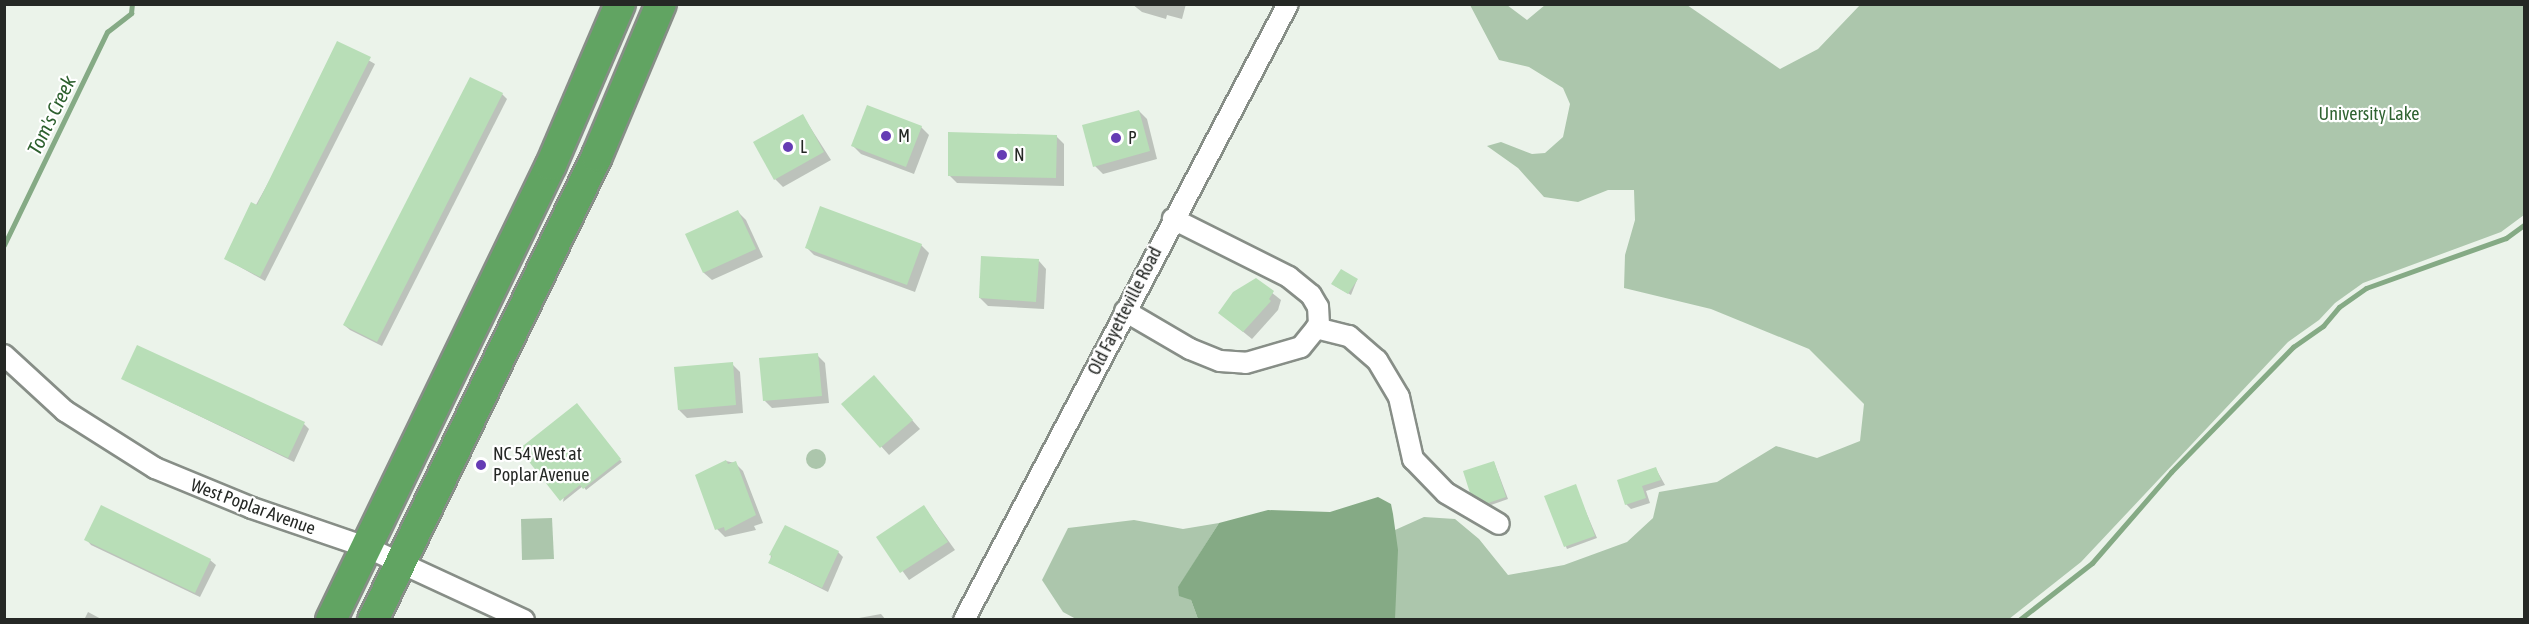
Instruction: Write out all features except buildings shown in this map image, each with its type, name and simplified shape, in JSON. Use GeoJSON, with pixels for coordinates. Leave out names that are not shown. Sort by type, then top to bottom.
{"type":"FeatureCollection","features":[{"type":"Feature","properties":{"kind":"highway"},"geometry":{"type":"LineString","coordinates":[[331,620],[551,165],[620,4]]}},
{"type":"Feature","properties":{"kind":"highway"},"geometry":{"type":"LineString","coordinates":[[373,620],[597,156],[661,4]]}},
{"type":"Feature","properties":{"kind":"street","name":"Old Fayetteville Road"},"geometry":{"type":"LineString","coordinates":[[964,620],[1288,4]]}},
{"type":"Feature","properties":{"kind":"street"},"geometry":{"type":"LineString","coordinates":[[1125,311],[1190,349],[1220,361],[1246,363],[1280,356],[1301,347],[1316,328],[1318,307],[1311,295],[1289,277],[1173,219]]}},
{"type":"Feature","properties":{"kind":"street"},"geometry":{"type":"LineString","coordinates":[[1316,328],[1349,336],[1377,360],[1399,397],[1413,459],[1446,493],[1499,524]]}},
{"type":"Feature","properties":{"kind":"street","name":"West Poplar Avenue"},"geometry":{"type":"LineString","coordinates":[[4,355],[72,417],[155,468],[252,508],[366,547],[525,620]]}},
{"type":"Feature","properties":{"kind":"green space","name":"University Lake"},"geometry":{"type":"Polygon","coordinates":[[[1470,5],[1507,5],[1527,20],[1545,5],[1687,5],[1780,69],[1818,49],[1860,5],[2524,5],[2524,215],[2501,232],[2363,283],[2335,303],[2319,320],[2288,342],[2081,562],[2009,619],[1395,619],[1395,530],[1424,517],[1455,519],[1479,539],[1508,575],[1564,565],[1627,542],[1653,518],[1659,492],[1717,482],[1776,446],[1817,458],[1860,441],[1864,404],[1809,349],[1711,309],[1624,288],[1625,255],[1635,220],[1634,190],[1608,190],[1578,202],[1544,197],[1518,168],[1487,146],[1501,142],[1532,154],[1545,153],[1563,137],[1570,104],[1563,88],[1529,67],[1499,60],[1470,5]]]}},
{"type":"Feature","properties":{"kind":"green space"},"geometry":{"type":"Polygon","coordinates":[[[812,449],[820,449],[826,455],[826,463],[820,469],[812,469],[806,463],[806,455],[812,449]]]}},
{"type":"Feature","properties":{"kind":"green space"},"geometry":{"type":"Polygon","coordinates":[[[552,518],[554,559],[522,560],[521,519],[552,518]]]}},
{"type":"Feature","properties":{"kind":"green space"},"geometry":{"type":"Polygon","coordinates":[[[1134,520],[1183,529],[1219,523],[1178,588],[1191,600],[1198,619],[1076,619],[1063,612],[1042,580],[1068,528],[1134,520]]]}},
{"type":"Feature","properties":{"kind":"shaded area"},"geometry":{"type":"Polygon","coordinates":[[[1378,497],[1391,504],[1393,514],[1398,550],[1395,619],[1198,619],[1191,600],[1179,596],[1178,587],[1219,523],[1268,510],[1330,512],[1378,497]]]}},
{"type":"Feature","properties":{"kind":"waterway","name":"Tom's Creek"},"geometry":{"type":"LineString","coordinates":[[4,245],[107,32],[131,13],[132,4]]}},
{"type":"Feature","properties":{"kind":"waterway"},"geometry":{"type":"LineString","coordinates":[[2019,620],[2092,563],[2171,472],[2293,347],[2323,326],[2339,307],[2366,288],[2506,238],[2524,225]]}},
{"type":"Feature","properties":{"kind":"place","name":"M"},"geometry":{"type":"Point","coordinates":[886,136]}},
{"type":"Feature","properties":{"kind":"place","name":"P"},"geometry":{"type":"Point","coordinates":[1116,138]}},
{"type":"Feature","properties":{"kind":"place","name":"L"},"geometry":{"type":"Point","coordinates":[788,147]}},
{"type":"Feature","properties":{"kind":"place","name":"N"},"geometry":{"type":"Point","coordinates":[1002,155]}},
{"type":"Feature","properties":{"kind":"place","name":"NC 54 West at Poplar Avenue"},"geometry":{"type":"Point","coordinates":[481,465]}}]}
